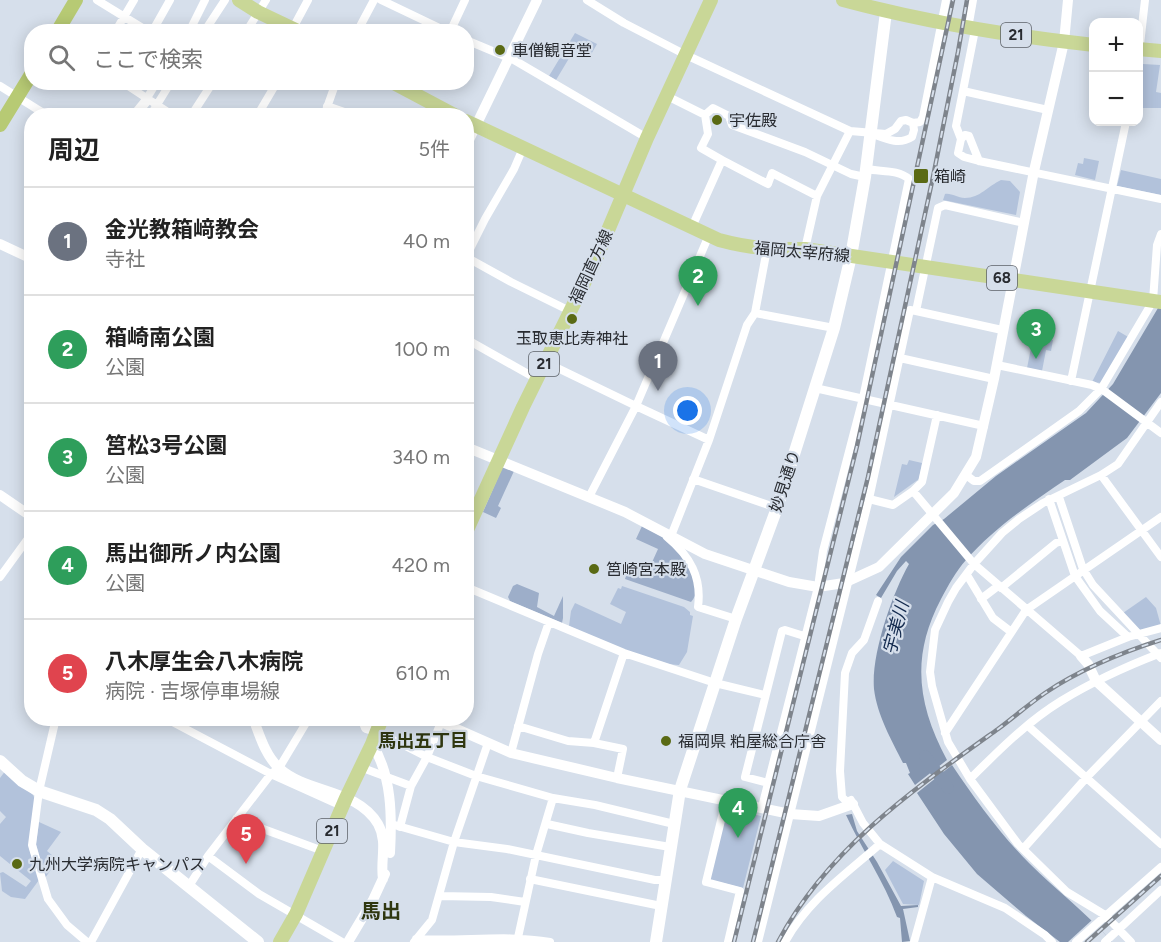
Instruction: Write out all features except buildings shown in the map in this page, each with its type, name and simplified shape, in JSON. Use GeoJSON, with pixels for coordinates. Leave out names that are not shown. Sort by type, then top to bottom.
{"type":"FeatureCollection","features":[{"type":"Feature","properties":{"kind":"highway"},"geometry":{"type":"LineString","coordinates":[[62,24],[76,0]]}},
{"type":"Feature","properties":{"kind":"highway"},"geometry":{"type":"LineString","coordinates":[[0,125],[24,84]]}},
{"type":"Feature","properties":{"kind":"main road"},"geometry":{"type":"LineString","coordinates":[[239,0],[282,24]]}},
{"type":"Feature","properties":{"kind":"main road","name":"福岡直方線"},"geometry":{"type":"LineString","coordinates":[[474,514],[623,196],[647,138],[711,0]]}},
{"type":"Feature","properties":{"kind":"main road","name":"21"},"geometry":{"type":"LineString","coordinates":[[843,0],[888,6],[942,23],[972,29],[1089,44]]}},
{"type":"Feature","properties":{"kind":"main road","name":"妙見通り"},"geometry":{"type":"LineString","coordinates":[[656,942],[680,790],[736,619],[777,508],[834,328],[852,256],[866,173],[888,6]]}},
{"type":"Feature","properties":{"kind":"main road"},"geometry":{"type":"LineString","coordinates":[[1143,53],[1161,51]]}},
{"type":"Feature","properties":{"kind":"main road"},"geometry":{"type":"LineString","coordinates":[[407,90],[441,108]]}},
{"type":"Feature","properties":{"kind":"main road","name":"福岡太宰府線"},"geometry":{"type":"LineString","coordinates":[[474,124],[623,196],[709,235],[741,246],[805,249],[1157,302]]}},
{"type":"Feature","properties":{"kind":"main road","name":"21"},"geometry":{"type":"LineString","coordinates":[[279,942],[296,914],[377,731]]}},
{"type":"Feature","properties":{"kind":"main road"},"geometry":{"type":"LineString","coordinates":[[0,761],[39,791],[96,810],[110,819],[141,849],[258,942]]}},
{"type":"Feature","properties":{"kind":"street"},"geometry":{"type":"LineString","coordinates":[[97,0],[137,24]]}},
{"type":"Feature","properties":{"kind":"street"},"geometry":{"type":"LineString","coordinates":[[120,24],[134,0]]}},
{"type":"Feature","properties":{"kind":"street"},"geometry":{"type":"LineString","coordinates":[[155,24],[170,0]]}},
{"type":"Feature","properties":{"kind":"street"},"geometry":{"type":"LineString","coordinates":[[192,24],[200,13],[204,0]]}},
{"type":"Feature","properties":{"kind":"street"},"geometry":{"type":"LineString","coordinates":[[209,24],[225,0]]}},
{"type":"Feature","properties":{"kind":"street"},"geometry":{"type":"LineString","coordinates":[[251,24],[266,0]]}},
{"type":"Feature","properties":{"kind":"street"},"geometry":{"type":"LineString","coordinates":[[298,24],[308,0]]}},
{"type":"Feature","properties":{"kind":"street"},"geometry":{"type":"LineString","coordinates":[[363,24],[381,0],[432,24]]}},
{"type":"Feature","properties":{"kind":"street"},"geometry":{"type":"LineString","coordinates":[[453,24],[465,0]]}},
{"type":"Feature","properties":{"kind":"street"},"geometry":{"type":"LineString","coordinates":[[474,118],[509,58],[537,0]]}},
{"type":"Feature","properties":{"kind":"street"},"geometry":{"type":"LineString","coordinates":[[587,0],[600,3],[624,23],[686,55],[850,131],[886,134],[895,129],[901,121],[920,122],[923,117],[946,0]]}},
{"type":"Feature","properties":{"kind":"street"},"geometry":{"type":"LineString","coordinates":[[974,0],[972,29],[956,126],[961,139],[958,153],[980,161],[1161,199]]}},
{"type":"Feature","properties":{"kind":"street"},"geometry":{"type":"LineString","coordinates":[[474,450],[590,497],[655,527],[705,554],[789,582],[818,587],[849,582],[879,567],[934,517],[966,476],[976,457],[997,365],[1034,171],[1064,42],[1068,0]]}},
{"type":"Feature","properties":{"kind":"street"},"geometry":{"type":"LineString","coordinates":[[1143,18],[1145,0]]}},
{"type":"Feature","properties":{"kind":"street"},"geometry":{"type":"LineString","coordinates":[[474,43],[509,58],[647,138]]}},
{"type":"Feature","properties":{"kind":"street"},"geometry":{"type":"LineString","coordinates":[[0,86],[35,108]]}},
{"type":"Feature","properties":{"kind":"street"},"geometry":{"type":"LineString","coordinates":[[134,90],[163,108]]}},
{"type":"Feature","properties":{"kind":"street"},"geometry":{"type":"LineString","coordinates":[[140,108],[152,90]]}},
{"type":"Feature","properties":{"kind":"street"},"geometry":{"type":"LineString","coordinates":[[155,108],[166,90]]}},
{"type":"Feature","properties":{"kind":"street"},"geometry":{"type":"LineString","coordinates":[[196,108],[208,90]]}},
{"type":"Feature","properties":{"kind":"street"},"geometry":{"type":"LineString","coordinates":[[262,108],[272,90]]}},
{"type":"Feature","properties":{"kind":"street"},"geometry":{"type":"LineString","coordinates":[[333,90],[327,106],[333,108]]}},
{"type":"Feature","properties":{"kind":"street"},"geometry":{"type":"LineString","coordinates":[[963,92],[1048,110]]}},
{"type":"Feature","properties":{"kind":"street"},"geometry":{"type":"LineString","coordinates":[[667,96],[705,116]]}},
{"type":"Feature","properties":{"kind":"street"},"geometry":{"type":"LineString","coordinates":[[705,116],[713,108],[729,116],[732,125],[835,165],[851,174],[885,171],[906,176],[909,179],[863,398],[823,551],[818,587],[762,807]]}},
{"type":"Feature","properties":{"kind":"street"},"geometry":{"type":"LineString","coordinates":[[705,116],[708,134],[701,148],[768,184],[772,173],[817,196]]}},
{"type":"Feature","properties":{"kind":"street"},"geometry":{"type":"LineString","coordinates":[[870,133],[888,140],[905,142],[912,138],[913,123]]}},
{"type":"Feature","properties":{"kind":"street"},"geometry":{"type":"LineString","coordinates":[[1071,381],[1125,126]]}},
{"type":"Feature","properties":{"kind":"street"},"geometry":{"type":"LineString","coordinates":[[805,249],[817,196],[835,165],[850,131]]}},
{"type":"Feature","properties":{"kind":"street"},"geometry":{"type":"LineString","coordinates":[[961,139],[965,135],[969,136],[980,161]]}},
{"type":"Feature","properties":{"kind":"street"},"geometry":{"type":"LineString","coordinates":[[474,241],[514,169],[523,148]]}},
{"type":"Feature","properties":{"kind":"street"},"geometry":{"type":"LineString","coordinates":[[692,227],[722,160]]}},
{"type":"Feature","properties":{"kind":"street"},"geometry":{"type":"LineString","coordinates":[[916,311],[938,208],[942,205],[1024,223]]}},
{"type":"Feature","properties":{"kind":"street"},"geometry":{"type":"LineString","coordinates":[[966,476],[974,481],[980,481],[1079,411],[1102,390],[1157,302],[1157,245],[1161,234]]}},
{"type":"Feature","properties":{"kind":"street"},"geometry":{"type":"LineString","coordinates":[[590,497],[636,406],[709,235]]}},
{"type":"Feature","properties":{"kind":"street"},"geometry":{"type":"LineString","coordinates":[[0,244],[24,256]]}},
{"type":"Feature","properties":{"kind":"street"},"geometry":{"type":"LineString","coordinates":[[671,536],[709,440],[747,325],[754,312],[767,249]]}},
{"type":"Feature","properties":{"kind":"street"},"geometry":{"type":"LineString","coordinates":[[474,261],[570,311]]}},
{"type":"Feature","properties":{"kind":"street"},"geometry":{"type":"LineString","coordinates":[[758,942],[869,499],[910,310],[1002,330]]}},
{"type":"Feature","properties":{"kind":"street"},"geometry":{"type":"LineString","coordinates":[[754,312],[834,328]]}},
{"type":"Feature","properties":{"kind":"street"},"geometry":{"type":"LineString","coordinates":[[474,345],[537,379]]}},
{"type":"Feature","properties":{"kind":"street"},"geometry":{"type":"LineString","coordinates":[[900,358],[994,379]]}},
{"type":"Feature","properties":{"kind":"street"},"geometry":{"type":"LineString","coordinates":[[545,362],[709,440]]}},
{"type":"Feature","properties":{"kind":"street"},"geometry":{"type":"LineString","coordinates":[[997,365],[1092,385],[1161,433]]}},
{"type":"Feature","properties":{"kind":"street"},"geometry":{"type":"LineString","coordinates":[[815,388],[984,426]]}},
{"type":"Feature","properties":{"kind":"street"},"geometry":{"type":"LineString","coordinates":[[1131,942],[1104,917],[1068,892],[1023,849],[983,799],[948,742],[932,686],[930,660],[935,630],[972,562],[1002,533],[1054,498],[1118,464],[1145,421],[1161,402]]}},
{"type":"Feature","properties":{"kind":"street"},"geometry":{"type":"LineString","coordinates":[[869,499],[892,505],[922,482],[937,415]]}},
{"type":"Feature","properties":{"kind":"street"},"geometry":{"type":"LineString","coordinates":[[1101,475],[1161,557]]}},
{"type":"Feature","properties":{"kind":"street"},"geometry":{"type":"LineString","coordinates":[[693,479],[777,508]]}},
{"type":"Feature","properties":{"kind":"street"},"geometry":{"type":"LineString","coordinates":[[913,491],[972,562],[1081,656],[1088,664],[1096,681],[1161,740]]}},
{"type":"Feature","properties":{"kind":"street"},"geometry":{"type":"LineString","coordinates":[[0,495],[24,512]]}},
{"type":"Feature","properties":{"kind":"street"},"geometry":{"type":"LineString","coordinates":[[1054,498],[1062,541],[1075,576],[1100,611],[1128,637]]}},
{"type":"Feature","properties":{"kind":"street"},"geometry":{"type":"LineString","coordinates":[[970,778],[1002,747],[1059,702],[1096,681],[1160,655],[1106,601],[1083,569],[1054,498]]}},
{"type":"Feature","properties":{"kind":"street"},"geometry":{"type":"LineString","coordinates":[[945,733],[1026,610],[1161,517]]}},
{"type":"Feature","properties":{"kind":"street"},"geometry":{"type":"LineString","coordinates":[[655,527],[670,540],[697,574],[698,607],[736,619]]}},
{"type":"Feature","properties":{"kind":"street"},"geometry":{"type":"LineString","coordinates":[[981,599],[1056,543],[1062,541]]}},
{"type":"Feature","properties":{"kind":"street"},"geometry":{"type":"LineString","coordinates":[[0,577],[24,544]]}},
{"type":"Feature","properties":{"kind":"street"},"geometry":{"type":"LineString","coordinates":[[966,575],[993,618],[1010,632]]}},
{"type":"Feature","properties":{"kind":"street"},"geometry":{"type":"LineString","coordinates":[[474,590],[624,653],[715,683],[765,695]]}},
{"type":"Feature","properties":{"kind":"street"},"geometry":{"type":"LineString","coordinates":[[878,601],[864,640],[852,653],[845,674],[840,771],[842,797],[847,801],[851,800],[863,823],[880,844],[932,877],[1005,908],[1052,942]]}},
{"type":"Feature","properties":{"kind":"street"},"geometry":{"type":"LineString","coordinates":[[511,753],[549,622]]}},
{"type":"Feature","properties":{"kind":"street"},"geometry":{"type":"LineString","coordinates":[[1081,656],[1128,637],[1161,628]]}},
{"type":"Feature","properties":{"kind":"street"},"geometry":{"type":"LineString","coordinates":[[768,783],[745,777],[765,695],[782,632],[785,630],[804,636]]}},
{"type":"Feature","properties":{"kind":"street"},"geometry":{"type":"LineString","coordinates":[[594,743],[624,653]]}},
{"type":"Feature","properties":{"kind":"street"},"geometry":{"type":"LineString","coordinates":[[1023,849],[1161,701]]}},
{"type":"Feature","properties":{"kind":"street"},"geometry":{"type":"LineString","coordinates":[[54,726],[39,791],[32,845],[48,899],[68,925],[89,942],[141,849]]}},
{"type":"Feature","properties":{"kind":"street"},"geometry":{"type":"LineString","coordinates":[[182,726],[275,771],[344,802],[364,808],[378,825],[384,845],[381,867],[383,879]]}},
{"type":"Feature","properties":{"kind":"street"},"geometry":{"type":"LineString","coordinates":[[257,726],[275,771]]}},
{"type":"Feature","properties":{"kind":"street"},"geometry":{"type":"LineString","coordinates":[[189,886],[208,856],[275,771],[304,726]]}},
{"type":"Feature","properties":{"kind":"street"},"geometry":{"type":"LineString","coordinates":[[348,942],[383,879],[395,826],[439,726]]}},
{"type":"Feature","properties":{"kind":"street"},"geometry":{"type":"LineString","coordinates":[[452,726],[511,753],[790,814],[819,816],[853,804]]}},
{"type":"Feature","properties":{"kind":"street"},"geometry":{"type":"LineString","coordinates":[[518,726],[568,741],[623,749],[617,778]]}},
{"type":"Feature","properties":{"kind":"street"},"geometry":{"type":"LineString","coordinates":[[1028,726],[1161,844]]}},
{"type":"Feature","properties":{"kind":"street"},"geometry":{"type":"LineString","coordinates":[[395,826],[385,775],[378,753],[377,731],[427,756],[476,776],[553,798],[595,805],[674,824]]}},
{"type":"Feature","properties":{"kind":"street"},"geometry":{"type":"LineString","coordinates":[[415,941],[432,920],[454,842],[488,743]]}},
{"type":"Feature","properties":{"kind":"street"},"geometry":{"type":"LineString","coordinates":[[360,767],[411,786]]}},
{"type":"Feature","properties":{"kind":"street"},"geometry":{"type":"LineString","coordinates":[[518,940],[530,879],[553,798]]}},
{"type":"Feature","properties":{"kind":"street"},"geometry":{"type":"LineString","coordinates":[[726,800],[706,882],[740,891],[728,942]]}},
{"type":"Feature","properties":{"kind":"street"},"geometry":{"type":"LineString","coordinates":[[236,819],[322,852]]}},
{"type":"Feature","properties":{"kind":"street"},"geometry":{"type":"LineString","coordinates":[[547,824],[670,847]]}},
{"type":"Feature","properties":{"kind":"street"},"geometry":{"type":"LineString","coordinates":[[395,826],[454,842],[665,880]]}},
{"type":"Feature","properties":{"kind":"street"},"geometry":{"type":"LineString","coordinates":[[785,942],[794,925],[810,905],[880,844]]}},
{"type":"Feature","properties":{"kind":"street"},"geometry":{"type":"LineString","coordinates":[[208,856],[259,894],[342,942]]}},
{"type":"Feature","properties":{"kind":"street"},"geometry":{"type":"LineString","coordinates":[[1076,942],[1161,867]]}},
{"type":"Feature","properties":{"kind":"street"},"geometry":{"type":"LineString","coordinates":[[914,942],[932,877]]}},
{"type":"Feature","properties":{"kind":"street"},"geometry":{"type":"LineString","coordinates":[[530,879],[661,906]]}},
{"type":"Feature","properties":{"kind":"street"},"geometry":{"type":"LineString","coordinates":[[1105,942],[1161,890]]}},
{"type":"Feature","properties":{"kind":"street"},"geometry":{"type":"LineString","coordinates":[[440,896],[491,897],[525,902]]}},
{"type":"Feature","properties":{"kind":"street"},"geometry":{"type":"LineString","coordinates":[[415,941],[529,938],[550,942]]}},
{"type":"Feature","properties":{"kind":"shaded area"},"geometry":{"type":"Polygon","coordinates":[[[575,33],[597,44],[589,58],[574,50],[556,80],[549,76],[575,33]]]}},
{"type":"Feature","properties":{"kind":"shaded area"},"geometry":{"type":"Polygon","coordinates":[[[1143,64],[1160,65],[1156,92],[1161,93],[1161,108],[1143,108],[1143,64]]]}},
{"type":"Feature","properties":{"kind":"shaded area"},"geometry":{"type":"Polygon","coordinates":[[[1084,158],[1099,161],[1095,180],[1075,175],[1078,163],[1083,164],[1084,158]]]}},
{"type":"Feature","properties":{"kind":"shaded area"},"geometry":{"type":"Polygon","coordinates":[[[1121,170],[1161,179],[1161,195],[1117,186],[1121,170]]]}},
{"type":"Feature","properties":{"kind":"shaded area"},"geometry":{"type":"Polygon","coordinates":[[[1001,180],[1010,181],[1020,192],[1016,215],[943,200],[945,194],[965,198],[975,196],[1001,180]]]}},
{"type":"Feature","properties":{"kind":"shaded area"},"geometry":{"type":"Polygon","coordinates":[[[1118,331],[1130,338],[1101,383],[1092,382],[1118,331]]]}},
{"type":"Feature","properties":{"kind":"shaded area"},"geometry":{"type":"Polygon","coordinates":[[[1033,338],[1053,340],[1051,351],[1046,350],[1042,371],[1027,368],[1033,338]]]}},
{"type":"Feature","properties":{"kind":"shaded area"},"geometry":{"type":"Polygon","coordinates":[[[909,460],[922,463],[919,479],[894,497],[902,464],[907,465],[909,460]]]}},
{"type":"Feature","properties":{"kind":"shaded area"},"geometry":{"type":"Polygon","coordinates":[[[503,466],[514,471],[498,506],[501,508],[496,518],[483,512],[503,466]]]}},
{"type":"Feature","properties":{"kind":"shaded area"},"geometry":{"type":"Polygon","coordinates":[[[642,526],[668,541],[686,564],[696,588],[691,602],[625,579],[626,576],[623,574],[628,562],[631,561],[649,569],[658,549],[636,539],[642,526]]]}},
{"type":"Feature","properties":{"kind":"shaded area"},"geometry":{"type":"Polygon","coordinates":[[[517,584],[539,593],[537,607],[554,616],[563,596],[562,623],[510,601],[508,597],[513,586],[517,584]]]}},
{"type":"Feature","properties":{"kind":"shaded area"},"geometry":{"type":"Polygon","coordinates":[[[622,586],[684,607],[693,616],[687,652],[679,665],[665,664],[637,656],[569,626],[571,611],[575,603],[621,624],[626,612],[610,604],[618,588],[621,589],[622,586]]]}},
{"type":"Feature","properties":{"kind":"shaded area"},"geometry":{"type":"Polygon","coordinates":[[[1146,597],[1156,608],[1161,626],[1140,631],[1123,613],[1146,597]]]}},
{"type":"Feature","properties":{"kind":"shaded area"},"geometry":{"type":"Polygon","coordinates":[[[6,770],[33,795],[36,801],[29,848],[39,880],[25,899],[11,897],[2,891],[0,873],[3,872],[26,887],[31,881],[0,856],[0,824],[6,817],[0,811],[0,778],[6,770]]]}},
{"type":"Feature","properties":{"kind":"shaded area"},"geometry":{"type":"Polygon","coordinates":[[[729,809],[761,816],[743,888],[711,880],[710,877],[729,809]]]}},
{"type":"Feature","properties":{"kind":"shaded area"},"geometry":{"type":"Polygon","coordinates":[[[39,822],[61,832],[47,851],[58,860],[45,878],[36,844],[39,822]]]}},
{"type":"Feature","properties":{"kind":"shaded area"},"geometry":{"type":"Polygon","coordinates":[[[893,861],[924,881],[919,905],[903,904],[885,870],[893,861]]]}},
{"type":"Feature","properties":{"kind":"water"},"geometry":{"type":"Polygon","coordinates":[[[1161,297],[1161,393],[1127,438],[1070,480],[1065,480],[1026,507],[988,537],[962,564],[941,599],[925,640],[922,680],[929,719],[947,760],[915,785],[908,774],[910,773],[906,763],[903,763],[886,728],[874,689],[879,642],[896,591],[909,564],[906,561],[897,571],[881,598],[876,595],[901,557],[933,525],[944,519],[996,476],[1086,413],[1113,384],[1158,308],[1161,297]]]}},
{"type":"Feature","properties":{"kind":"water"},"geometry":{"type":"Polygon","coordinates":[[[952,765],[988,816],[1018,852],[1112,942],[1060,942],[977,874],[944,834],[917,793],[952,765]]]}},
{"type":"Feature","properties":{"kind":"water"},"geometry":{"type":"Polygon","coordinates":[[[852,814],[857,831],[901,906],[918,905],[918,907],[903,909],[910,941],[902,942],[900,918],[897,917],[846,815],[852,814]]]}},
{"type":"Feature","properties":{"kind":"pier"},"geometry":{"type":"Polygon","coordinates":[[[1092,920],[1112,942],[1068,942],[1092,920]]]}},
{"type":"Feature","properties":{"kind":"waterway","name":"宇美川"},"geometry":{"type":"LineString","coordinates":[[925,756],[948,788]]}},
{"type":"Feature","properties":{"kind":"railway"},"geometry":{"type":"LineString","coordinates":[[734,942],[857,446],[953,0]]}},
{"type":"Feature","properties":{"kind":"railway"},"geometry":{"type":"LineString","coordinates":[[753,942],[868,477],[933,177],[967,0]]}},
{"type":"Feature","properties":{"kind":"railway"},"geometry":{"type":"LineString","coordinates":[[778,942],[798,908],[847,849],[935,774],[1059,684],[1101,662],[1161,640]]}},
{"type":"Feature","properties":{"kind":"railway"},"geometry":{"type":"LineString","coordinates":[[1087,942],[1161,876]]}},
{"type":"Feature","properties":{"kind":"place","name":"車僧観音堂"},"geometry":{"type":"Point","coordinates":[500,50]}},
{"type":"Feature","properties":{"kind":"place","name":"宇佐殿"},"geometry":{"type":"Point","coordinates":[717,120]}},
{"type":"Feature","properties":{"kind":"place","name":"箱崎"},"geometry":{"type":"Point","coordinates":[921,176]}},
{"type":"Feature","properties":{"kind":"place","name":"箱崎南公園"},"geometry":{"type":"Point","coordinates":[698,306]}},
{"type":"Feature","properties":{"kind":"place","name":"玉取恵比寿神社"},"geometry":{"type":"Point","coordinates":[572,319]}},
{"type":"Feature","properties":{"kind":"place","name":"筥松3号公園"},"geometry":{"type":"Point","coordinates":[1036,359]}},
{"type":"Feature","properties":{"kind":"place","name":"金光教箱﨑教会"},"geometry":{"type":"Point","coordinates":[658,391]}},
{"type":"Feature","properties":{"kind":"place","name":"筥崎宮本殿"},"geometry":{"type":"Point","coordinates":[594,569]}},
{"type":"Feature","properties":{"kind":"place","name":"福岡県 粕屋総合庁舎"},"geometry":{"type":"Point","coordinates":[666,741]}},
{"type":"Feature","properties":{"kind":"place","name":"馬出御所ノ内公園"},"geometry":{"type":"Point","coordinates":[738,838]}},
{"type":"Feature","properties":{"kind":"place","name":"九州大学病院キャンパス"},"geometry":{"type":"Point","coordinates":[17,864]}},
{"type":"Feature","properties":{"kind":"place","name":"八木厚生会八木病院"},"geometry":{"type":"Point","coordinates":[246,864]}},
{"type":"Feature","properties":{"kind":"district","name":"馬出五丁目"},"geometry":{"type":"Point","coordinates":[423,741]}},
{"type":"Feature","properties":{"kind":"district","name":"馬出"},"geometry":{"type":"Point","coordinates":[381,911]}}]}
